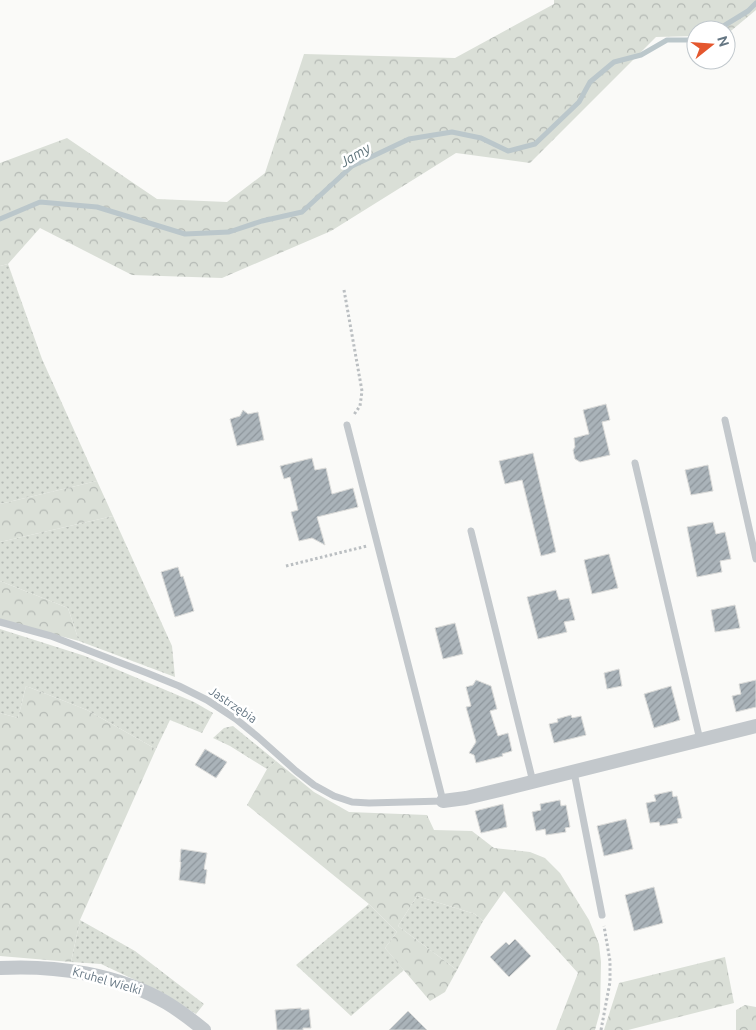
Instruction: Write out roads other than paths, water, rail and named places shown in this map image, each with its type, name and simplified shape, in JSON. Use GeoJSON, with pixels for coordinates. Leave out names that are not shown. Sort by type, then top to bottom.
{"type":"FeatureCollection","features":[{"type":"Feature","properties":{"kind":"street"},"geometry":{"type":"LineString","coordinates":[[443,801],[466,798],[533,782],[756,726]]}},
{"type":"Feature","properties":{"kind":"street","name":"Kruhel Wielki"},"geometry":{"type":"LineString","coordinates":[[0,968],[50,968],[80,972],[111,980],[149,993],[166,1002],[204,1030]]}},
{"type":"Feature","properties":{"kind":"lane"},"geometry":{"type":"LineString","coordinates":[[725,420],[756,559]]}},
{"type":"Feature","properties":{"kind":"lane"},"geometry":{"type":"LineString","coordinates":[[347,425],[443,801]]}},
{"type":"Feature","properties":{"kind":"lane"},"geometry":{"type":"LineString","coordinates":[[635,464],[700,740]]}},
{"type":"Feature","properties":{"kind":"lane"},"geometry":{"type":"LineString","coordinates":[[471,531],[533,782]]}},
{"type":"Feature","properties":{"kind":"lane","name":"Jastrzębia"},"geometry":{"type":"LineString","coordinates":[[0,622],[52,636],[200,696],[236,719],[314,785],[334,796],[352,802],[369,803],[443,801]]}},
{"type":"Feature","properties":{"kind":"lane"},"geometry":{"type":"LineString","coordinates":[[574,772],[602,915]]}},
{"type":"Feature","properties":{"kind":"waterway","name":"Jamy"},"geometry":{"type":"LineString","coordinates":[[733,20],[748,11],[756,3]]}},
{"type":"Feature","properties":{"kind":"waterway","name":"Jamy"},"geometry":{"type":"LineString","coordinates":[[0,219],[40,202],[97,207],[185,234],[229,232],[262,221],[302,212],[352,166],[409,139],[452,132],[481,138],[508,151],[535,144],[579,102],[590,82],[614,62],[641,55],[667,40],[686,40]]}}]}
